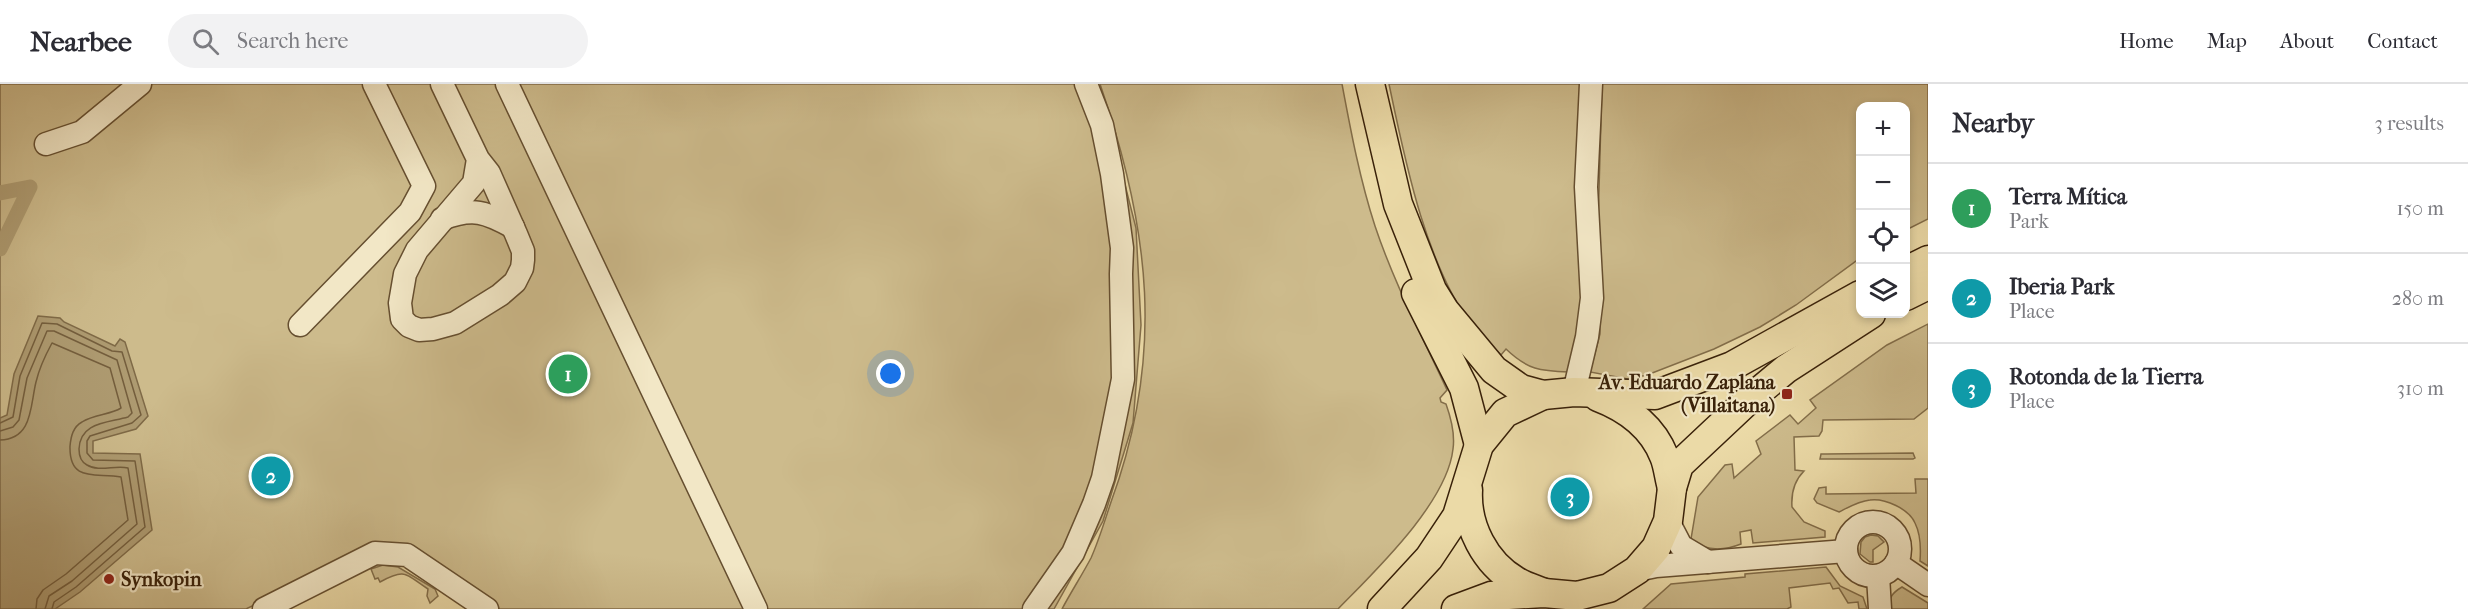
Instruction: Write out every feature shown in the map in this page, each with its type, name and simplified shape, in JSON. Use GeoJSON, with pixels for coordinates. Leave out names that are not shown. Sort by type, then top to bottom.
{"type":"FeatureCollection","features":[{"type":"Feature","properties":{"kind":"main road"},"geometry":{"type":"LineString","coordinates":[[1353,84],[1382,208],[1405,272],[1464,388],[1479,445]]}},
{"type":"Feature","properties":{"kind":"main road"},"geometry":{"type":"LineString","coordinates":[[1370,84],[1398,204],[1432,290],[1445,311],[1494,370],[1521,389],[1543,395],[1582,393],[1655,395],[1732,366],[1856,297]]}},
{"type":"Feature","properties":{"kind":"main road"},"geometry":{"type":"LineString","coordinates":[[1910,269],[1928,260]]}},
{"type":"Feature","properties":{"kind":"main road"},"geometry":{"type":"LineString","coordinates":[[1910,294],[1928,285]]}},
{"type":"Feature","properties":{"kind":"main road"},"geometry":{"type":"LineString","coordinates":[[1456,609],[1491,596],[1544,593],[1577,596],[1609,588],[1637,570],[1656,548],[1668,521],[1672,488],[1679,465],[1745,403],[1786,369],[1865,318]]}},
{"type":"Feature","properties":{"kind":"main road"},"geometry":{"type":"LineString","coordinates":[[1582,393],[1622,406],[1647,428],[1664,456],[1672,488]]}},
{"type":"Feature","properties":{"kind":"main road"},"geometry":{"type":"LineString","coordinates":[[1382,609],[1429,558],[1457,516],[1468,474],[1479,445],[1505,413],[1543,395]]}},
{"type":"Feature","properties":{"kind":"main road"},"geometry":{"type":"LineString","coordinates":[[1468,474],[1467,505],[1475,535],[1492,561],[1515,581],[1544,593]]}},
{"type":"Feature","properties":{"kind":"lane"},"geometry":{"type":"LineString","coordinates":[[46,144],[82,132],[140,84]]}},
{"type":"Feature","properties":{"kind":"lane"},"geometry":{"type":"LineString","coordinates":[[300,325],[410,213],[424,186],[374,84]]}},
{"type":"Feature","properties":{"kind":"lane"},"geometry":{"type":"LineString","coordinates":[[442,84],[478,159],[489,173],[513,227],[522,251],[522,268],[515,282],[500,295],[455,323],[434,329],[419,330],[408,326],[402,319],[400,303],[405,274],[417,250],[474,183],[478,159]]}},
{"type":"Feature","properties":{"kind":"lane"},"geometry":{"type":"LineString","coordinates":[[507,84],[756,609]]}},
{"type":"Feature","properties":{"kind":"lane"},"geometry":{"type":"LineString","coordinates":[[1034,609],[1073,553],[1094,504],[1103,478],[1123,379],[1122,248],[1112,174],[1102,125],[1086,84]]}},
{"type":"Feature","properties":{"kind":"lane"},"geometry":{"type":"LineString","coordinates":[[1582,393],[1592,298],[1586,187],[1591,84]]}},
{"type":"Feature","properties":{"kind":"lane"},"geometry":{"type":"LineString","coordinates":[[442,219],[464,212],[478,212],[492,215],[513,227]]}},
{"type":"Feature","properties":{"kind":"lane"},"geometry":{"type":"LineString","coordinates":[[1668,521],[1682,546],[1708,562]]}},
{"type":"Feature","properties":{"kind":"lane"},"geometry":{"type":"LineString","coordinates":[[1883,523],[1891,528],[1900,542],[1899,558],[1887,570],[1868,576],[1854,569],[1845,546],[1850,534],[1861,524],[1883,523]]}},
{"type":"Feature","properties":{"kind":"lane"},"geometry":{"type":"LineString","coordinates":[[1637,570],[1656,566],[1846,551]]}},
{"type":"Feature","properties":{"kind":"lane"},"geometry":{"type":"LineString","coordinates":[[271,605],[375,553],[406,555],[487,609]]}},
{"type":"Feature","properties":{"kind":"lane"},"geometry":{"type":"LineString","coordinates":[[1887,570],[1928,585]]}},
{"type":"Feature","properties":{"kind":"lane"},"geometry":{"type":"LineString","coordinates":[[1880,609],[1887,570]]}},
{"type":"Feature","properties":{"kind":"shaded area"},"geometry":{"type":"Polygon","coordinates":[[[0,84],[1096,84],[1105,106],[1136,228],[1141,325],[1133,423],[1103,521],[1054,609],[500,609],[414,548],[378,544],[246,609],[0,609],[0,84]]]}},
{"type":"Feature","properties":{"kind":"shaded area"},"geometry":{"type":"Polygon","coordinates":[[[1100,84],[1342,84],[1360,174],[1375,226],[1400,289],[1447,390],[1440,398],[1441,402],[1446,404],[1449,415],[1453,432],[1453,449],[1448,470],[1424,513],[1389,556],[1338,609],[1062,609],[1094,551],[1128,448],[1139,395],[1144,343],[1144,292],[1140,241],[1117,138],[1100,84]]]}},
{"type":"Feature","properties":{"kind":"shaded area"},"geometry":{"type":"Polygon","coordinates":[[[1389,84],[1586,84],[1586,289],[1569,372],[1535,368],[1521,361],[1506,349],[1501,355],[1478,333],[1458,304],[1430,245],[1410,179],[1389,84]]]}},
{"type":"Feature","properties":{"kind":"shaded area"},"geometry":{"type":"Polygon","coordinates":[[[1602,84],[1928,84],[1928,219],[1910,228],[1910,102],[1856,102],[1856,261],[1796,305],[1760,327],[1714,349],[1647,375],[1628,379],[1590,372],[1600,334],[1598,225],[1602,84]]]}},
{"type":"Feature","properties":{"kind":"shaded area"},"geometry":{"type":"Polygon","coordinates":[[[1928,324],[1928,408],[1914,419],[1823,420],[1819,436],[1794,437],[1795,470],[1804,471],[1794,488],[1792,507],[1804,522],[1825,531],[1825,537],[1753,543],[1751,530],[1740,532],[1741,544],[1721,549],[1703,546],[1691,539],[1698,497],[1725,465],[1732,464],[1734,478],[1761,454],[1756,441],[1790,415],[1798,424],[1816,408],[1810,400],[1887,345],[1928,324]]]}},
{"type":"Feature","properties":{"kind":"shaded area"},"geometry":{"type":"Polygon","coordinates":[[[1913,453],[1915,458],[1913,459],[1820,459],[1821,454],[1913,453]]]}},
{"type":"Feature","properties":{"kind":"shaded area"},"geometry":{"type":"Polygon","coordinates":[[[1915,479],[1928,479],[1928,566],[1920,561],[1920,542],[1915,523],[1902,509],[1883,501],[1870,500],[1839,512],[1817,503],[1814,499],[1819,488],[1826,487],[1826,494],[1916,493],[1915,479]]]}},
{"type":"Feature","properties":{"kind":"shaded area"},"geometry":{"type":"Polygon","coordinates":[[[1878,536],[1884,542],[1873,550],[1873,562],[1860,554],[1861,542],[1865,537],[1878,536]]]}},
{"type":"Feature","properties":{"kind":"shaded area"},"geometry":{"type":"Polygon","coordinates":[[[383,565],[398,567],[435,589],[438,596],[430,603],[427,596],[428,589],[401,574],[380,582],[378,578],[375,579],[371,569],[383,565]]]}},
{"type":"Feature","properties":{"kind":"shaded area"},"geometry":{"type":"Polygon","coordinates":[[[1826,567],[1840,586],[1863,597],[1867,609],[1859,609],[1858,602],[1848,603],[1839,588],[1833,589],[1830,583],[1789,588],[1791,607],[1787,609],[1643,609],[1671,584],[1745,577],[1745,574],[1826,567]]]}},
{"type":"Feature","properties":{"kind":"shaded area"},"geometry":{"type":"Polygon","coordinates":[[[1902,587],[1928,603],[1928,609],[1889,609],[1892,596],[1902,587]]]}},
{"type":"Feature","properties":{"kind":"water"},"geometry":{"type":"Polygon","coordinates":[[[38,316],[60,318],[115,346],[120,339],[125,342],[148,416],[136,429],[93,441],[93,453],[140,454],[152,530],[80,592],[55,609],[0,609],[0,418],[7,415],[14,374],[38,316]]]}},
{"type":"Feature","properties":{"kind":"waterway"},"geometry":{"type":"LineString","coordinates":[[0,193],[30,187],[0,249]]}},
{"type":"Feature","properties":{"kind":"place","name":"Terra Mítica"},"geometry":{"type":"Point","coordinates":[568,374]}},
{"type":"Feature","properties":{"kind":"place","name":"Av. Eduardo Zaplana (Villaitana)"},"geometry":{"type":"Point","coordinates":[1787,394]}},
{"type":"Feature","properties":{"kind":"place","name":"Iberia Park"},"geometry":{"type":"Point","coordinates":[271,476]}},
{"type":"Feature","properties":{"kind":"place","name":"Rotonda de la Tierra"},"geometry":{"type":"Point","coordinates":[1570,497]}},
{"type":"Feature","properties":{"kind":"place","name":"Synkopin"},"geometry":{"type":"Point","coordinates":[109,579]}}]}
